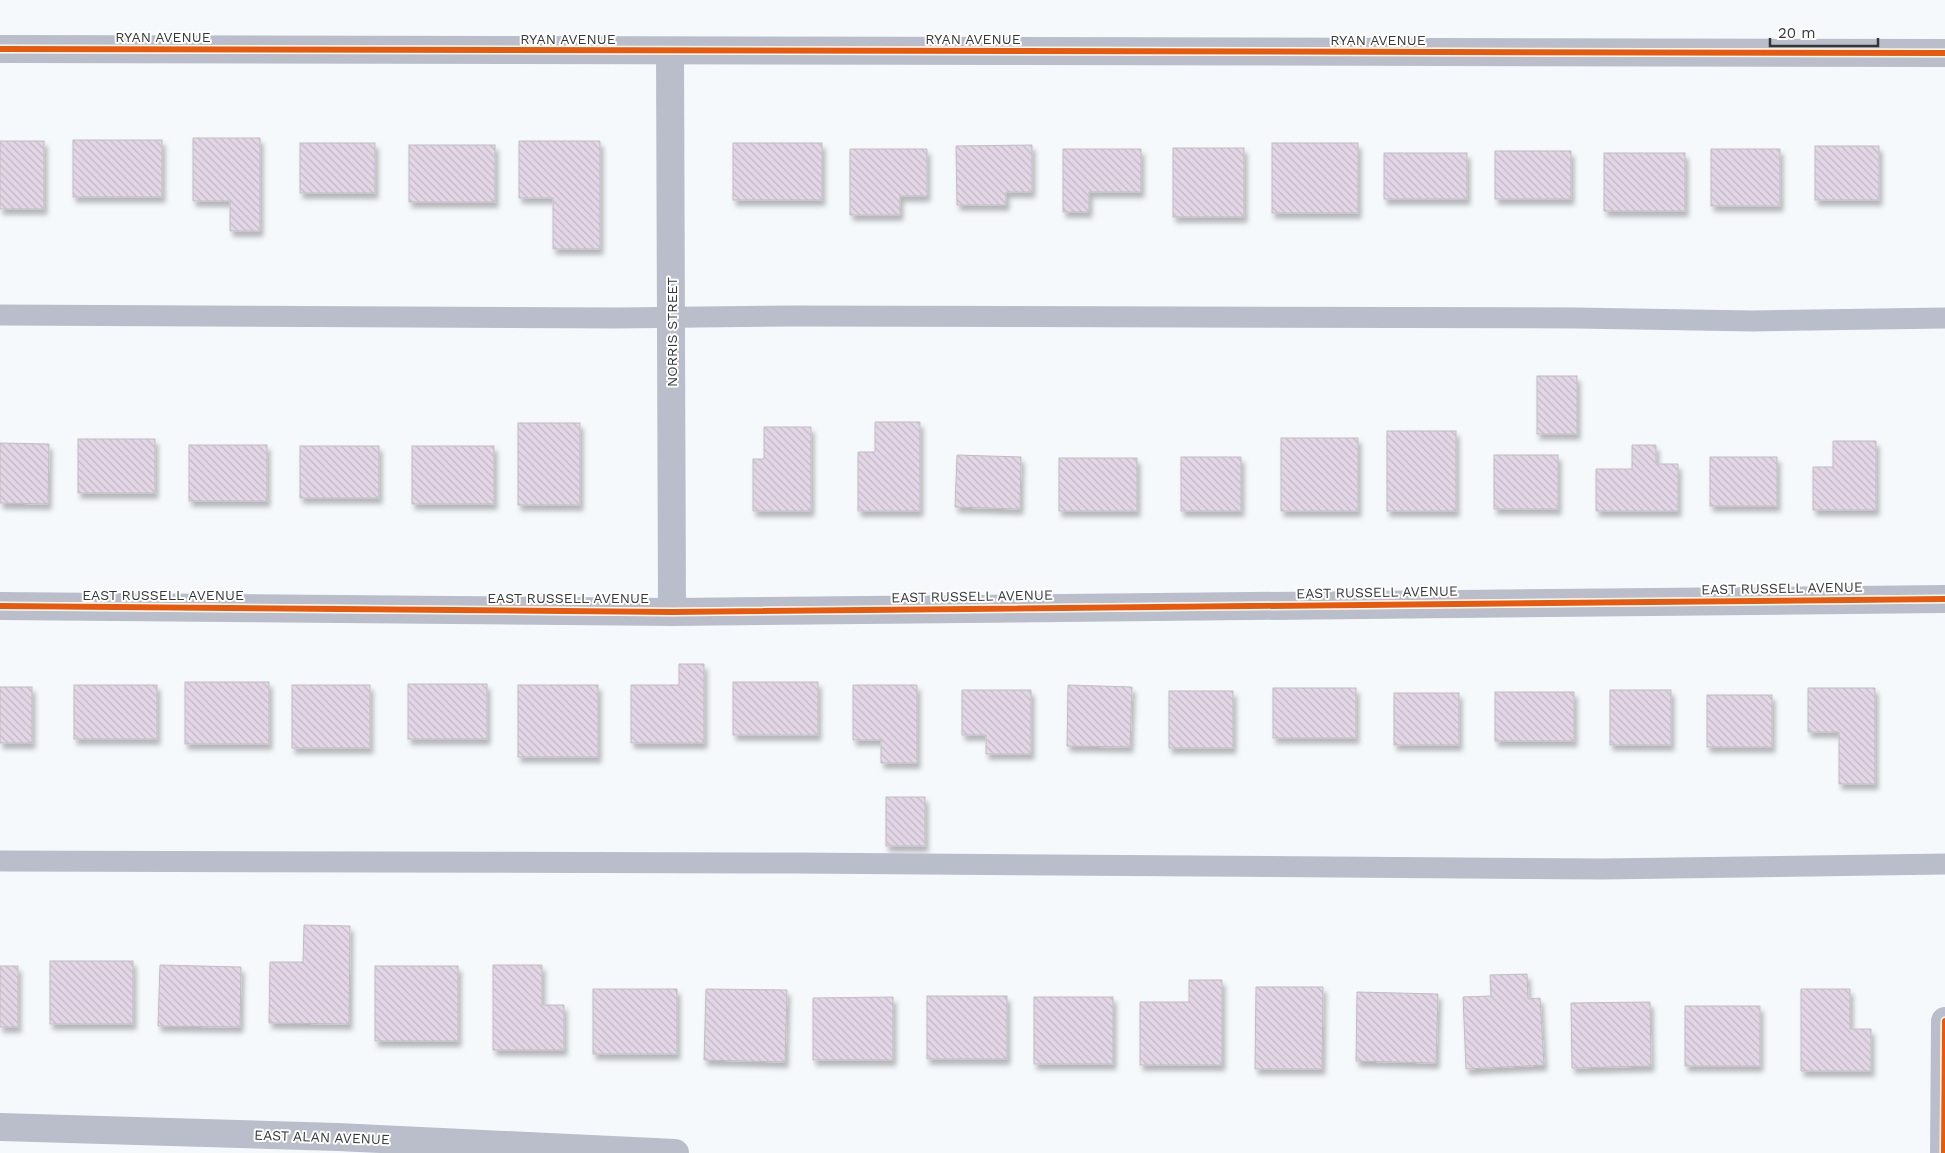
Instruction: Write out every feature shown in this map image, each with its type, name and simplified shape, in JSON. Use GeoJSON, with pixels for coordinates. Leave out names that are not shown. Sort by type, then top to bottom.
{"type":"FeatureCollection","features":[{"type":"Feature","properties":{"kind":"street","name":"RYAN AVENUE"},"geometry":{"type":"LineString","coordinates":[[0,49],[1945,53]]}},
{"type":"Feature","properties":{"kind":"street","name":"NORRIS STREET"},"geometry":{"type":"LineString","coordinates":[[670,51],[672,612]]}},
{"type":"Feature","properties":{"kind":"street","name":"EAST RUSSELL AVENUE"},"geometry":{"type":"LineString","coordinates":[[0,606],[672,612],[1945,599]]}},
{"type":"Feature","properties":{"kind":"street"},"geometry":{"type":"LineString","coordinates":[[1944,1153],[1945,1021]]}},
{"type":"Feature","properties":{"kind":"street","name":"EAST ALAN AVENUE"},"geometry":{"type":"LineString","coordinates":[[0,1127],[338,1137],[675,1153]]}},
{"type":"Feature","properties":{"kind":"lane"},"geometry":{"type":"LineString","coordinates":[[0,315],[672,318],[1422,318],[1753,321],[1945,318]]}},
{"type":"Feature","properties":{"kind":"lane"},"geometry":{"type":"LineString","coordinates":[[0,861],[796,862],[1602,869],[1945,864]]}},
{"type":"Feature","properties":{"kind":"building"},"geometry":{"type":"Polygon","coordinates":[[[193,138],[260,138],[260,231],[230,231],[230,201],[193,201],[193,138]]]}},
{"type":"Feature","properties":{"kind":"building"},"geometry":{"type":"Polygon","coordinates":[[[73,140],[162,140],[162,197],[73,197],[73,140]]]}},
{"type":"Feature","properties":{"kind":"building"},"geometry":{"type":"Polygon","coordinates":[[[0,141],[44,141],[44,209],[0,209],[0,141]]]}},
{"type":"Feature","properties":{"kind":"building"},"geometry":{"type":"Polygon","coordinates":[[[519,141],[600,141],[600,249],[553,249],[553,198],[519,198],[519,141]]]}},
{"type":"Feature","properties":{"kind":"building"},"geometry":{"type":"Polygon","coordinates":[[[300,143],[375,143],[375,193],[300,193],[300,143]]]}},
{"type":"Feature","properties":{"kind":"building"},"geometry":{"type":"Polygon","coordinates":[[[733,143],[822,143],[822,200],[733,200],[733,143]]]}},
{"type":"Feature","properties":{"kind":"building"},"geometry":{"type":"Polygon","coordinates":[[[1272,143],[1358,143],[1358,213],[1272,213],[1272,143]]]}},
{"type":"Feature","properties":{"kind":"building"},"geometry":{"type":"Polygon","coordinates":[[[409,145],[495,145],[495,202],[409,202],[409,145]]]}},
{"type":"Feature","properties":{"kind":"building"},"geometry":{"type":"Polygon","coordinates":[[[1032,145],[1032,192],[1006,192],[1006,205],[957,205],[956,146],[1032,145]]]}},
{"type":"Feature","properties":{"kind":"building"},"geometry":{"type":"Polygon","coordinates":[[[1815,146],[1879,146],[1879,200],[1815,200],[1815,146]]]}},
{"type":"Feature","properties":{"kind":"building"},"geometry":{"type":"Polygon","coordinates":[[[1173,148],[1244,148],[1244,217],[1173,217],[1173,148]]]}},
{"type":"Feature","properties":{"kind":"building"},"geometry":{"type":"Polygon","coordinates":[[[850,149],[927,149],[927,196],[900,196],[900,215],[850,215],[850,149]]]}},
{"type":"Feature","properties":{"kind":"building"},"geometry":{"type":"Polygon","coordinates":[[[1063,149],[1141,149],[1141,192],[1089,192],[1089,212],[1063,212],[1063,149]]]}},
{"type":"Feature","properties":{"kind":"building"},"geometry":{"type":"Polygon","coordinates":[[[1711,149],[1780,149],[1780,206],[1711,206],[1711,149]]]}},
{"type":"Feature","properties":{"kind":"building"},"geometry":{"type":"Polygon","coordinates":[[[1495,151],[1571,151],[1571,199],[1495,199],[1495,151]]]}},
{"type":"Feature","properties":{"kind":"building"},"geometry":{"type":"Polygon","coordinates":[[[1384,153],[1467,153],[1467,199],[1384,199],[1384,153]]]}},
{"type":"Feature","properties":{"kind":"building"},"geometry":{"type":"Polygon","coordinates":[[[1604,153],[1685,153],[1685,211],[1604,211],[1604,153]]]}},
{"type":"Feature","properties":{"kind":"building"},"geometry":{"type":"Polygon","coordinates":[[[1537,376],[1577,376],[1577,434],[1537,434],[1537,376]]]}},
{"type":"Feature","properties":{"kind":"building"},"geometry":{"type":"Polygon","coordinates":[[[875,422],[920,422],[920,511],[858,511],[858,452],[875,452],[875,422]]]}},
{"type":"Feature","properties":{"kind":"building"},"geometry":{"type":"Polygon","coordinates":[[[518,423],[580,423],[580,505],[518,505],[518,423]]]}},
{"type":"Feature","properties":{"kind":"building"},"geometry":{"type":"Polygon","coordinates":[[[764,427],[811,427],[811,511],[753,511],[753,459],[764,459],[764,427]]]}},
{"type":"Feature","properties":{"kind":"building"},"geometry":{"type":"Polygon","coordinates":[[[1387,431],[1456,431],[1456,511],[1387,511],[1387,431]]]}},
{"type":"Feature","properties":{"kind":"building"},"geometry":{"type":"Polygon","coordinates":[[[1281,438],[1358,438],[1358,511],[1281,511],[1281,438]]]}},
{"type":"Feature","properties":{"kind":"building"},"geometry":{"type":"Polygon","coordinates":[[[78,439],[155,439],[155,493],[78,493],[78,439]]]}},
{"type":"Feature","properties":{"kind":"building"},"geometry":{"type":"Polygon","coordinates":[[[1833,441],[1876,441],[1876,510],[1813,510],[1813,467],[1833,467],[1833,441]]]}},
{"type":"Feature","properties":{"kind":"building"},"geometry":{"type":"Polygon","coordinates":[[[0,443],[49,444],[48,504],[0,503],[0,443]]]}},
{"type":"Feature","properties":{"kind":"building"},"geometry":{"type":"Polygon","coordinates":[[[189,445],[267,445],[267,501],[189,501],[189,445]]]}},
{"type":"Feature","properties":{"kind":"building"},"geometry":{"type":"Polygon","coordinates":[[[1632,445],[1656,445],[1656,464],[1678,464],[1678,511],[1596,511],[1596,469],[1632,469],[1632,445]]]}},
{"type":"Feature","properties":{"kind":"building"},"geometry":{"type":"Polygon","coordinates":[[[300,446],[379,446],[379,498],[300,498],[300,446]]]}},
{"type":"Feature","properties":{"kind":"building"},"geometry":{"type":"Polygon","coordinates":[[[412,446],[494,446],[494,504],[412,504],[412,446]]]}},
{"type":"Feature","properties":{"kind":"building"},"geometry":{"type":"Polygon","coordinates":[[[957,455],[1021,457],[1020,509],[955,507],[957,455]]]}},
{"type":"Feature","properties":{"kind":"building"},"geometry":{"type":"Polygon","coordinates":[[[1494,455],[1558,455],[1558,509],[1494,509],[1494,455]]]}},
{"type":"Feature","properties":{"kind":"building"},"geometry":{"type":"Polygon","coordinates":[[[1181,457],[1241,457],[1241,511],[1181,511],[1181,457]]]}},
{"type":"Feature","properties":{"kind":"building"},"geometry":{"type":"Polygon","coordinates":[[[1710,457],[1777,457],[1777,506],[1710,506],[1710,457]]]}},
{"type":"Feature","properties":{"kind":"building"},"geometry":{"type":"Polygon","coordinates":[[[1059,458],[1137,458],[1137,511],[1059,511],[1059,458]]]}},
{"type":"Feature","properties":{"kind":"building"},"geometry":{"type":"Polygon","coordinates":[[[679,664],[704,664],[704,743],[631,743],[631,685],[679,685],[679,664]]]}},
{"type":"Feature","properties":{"kind":"building"},"geometry":{"type":"Polygon","coordinates":[[[185,682],[269,682],[269,744],[185,744],[185,682]]]}},
{"type":"Feature","properties":{"kind":"building"},"geometry":{"type":"Polygon","coordinates":[[[733,682],[818,682],[818,735],[733,735],[733,682]]]}},
{"type":"Feature","properties":{"kind":"building"},"geometry":{"type":"Polygon","coordinates":[[[408,684],[487,684],[487,739],[408,739],[408,684]]]}},
{"type":"Feature","properties":{"kind":"building"},"geometry":{"type":"Polygon","coordinates":[[[74,685],[157,685],[157,739],[74,739],[74,685]]]}},
{"type":"Feature","properties":{"kind":"building"},"geometry":{"type":"Polygon","coordinates":[[[292,685],[370,685],[370,748],[292,748],[292,685]]]}},
{"type":"Feature","properties":{"kind":"building"},"geometry":{"type":"Polygon","coordinates":[[[518,685],[598,685],[598,757],[518,757],[518,685]]]}},
{"type":"Feature","properties":{"kind":"building"},"geometry":{"type":"Polygon","coordinates":[[[853,685],[917,685],[917,763],[881,763],[881,740],[853,740],[853,685]]]}},
{"type":"Feature","properties":{"kind":"building"},"geometry":{"type":"Polygon","coordinates":[[[1068,685],[1132,687],[1130,747],[1067,746],[1068,685]]]}},
{"type":"Feature","properties":{"kind":"building"},"geometry":{"type":"Polygon","coordinates":[[[0,687],[32,687],[32,743],[0,743],[0,687]]]}},
{"type":"Feature","properties":{"kind":"building"},"geometry":{"type":"Polygon","coordinates":[[[1273,688],[1356,688],[1356,738],[1273,738],[1273,688]]]}},
{"type":"Feature","properties":{"kind":"building"},"geometry":{"type":"Polygon","coordinates":[[[1808,688],[1875,688],[1875,784],[1839,784],[1839,732],[1808,732],[1808,688]]]}},
{"type":"Feature","properties":{"kind":"building"},"geometry":{"type":"Polygon","coordinates":[[[962,690],[1031,690],[1031,754],[986,754],[986,735],[962,735],[962,690]]]}},
{"type":"Feature","properties":{"kind":"building"},"geometry":{"type":"Polygon","coordinates":[[[1610,690],[1671,690],[1671,745],[1610,745],[1610,690]]]}},
{"type":"Feature","properties":{"kind":"building"},"geometry":{"type":"Polygon","coordinates":[[[1169,691],[1233,691],[1233,748],[1169,748],[1169,691]]]}},
{"type":"Feature","properties":{"kind":"building"},"geometry":{"type":"Polygon","coordinates":[[[1495,692],[1574,692],[1574,741],[1495,741],[1495,692]]]}},
{"type":"Feature","properties":{"kind":"building"},"geometry":{"type":"Polygon","coordinates":[[[1394,693],[1459,693],[1459,745],[1394,745],[1394,693]]]}},
{"type":"Feature","properties":{"kind":"building"},"geometry":{"type":"Polygon","coordinates":[[[1707,695],[1772,695],[1772,747],[1707,747],[1707,695]]]}},
{"type":"Feature","properties":{"kind":"building"},"geometry":{"type":"Polygon","coordinates":[[[886,797],[925,797],[925,846],[886,846],[886,797]]]}},
{"type":"Feature","properties":{"kind":"building"},"geometry":{"type":"Polygon","coordinates":[[[304,925],[350,926],[349,1024],[269,1023],[270,962],[303,962],[304,925]]]}},
{"type":"Feature","properties":{"kind":"building"},"geometry":{"type":"Polygon","coordinates":[[[50,961],[133,961],[133,1024],[50,1024],[50,961]]]}},
{"type":"Feature","properties":{"kind":"building"},"geometry":{"type":"Polygon","coordinates":[[[160,965],[241,967],[240,1027],[158,1026],[160,965]]]}},
{"type":"Feature","properties":{"kind":"building"},"geometry":{"type":"Polygon","coordinates":[[[493,965],[542,965],[542,1005],[564,1005],[564,1050],[493,1050],[493,965]]]}},
{"type":"Feature","properties":{"kind":"building"},"geometry":{"type":"Polygon","coordinates":[[[0,966],[18,966],[18,1027],[0,1027],[0,966]]]}},
{"type":"Feature","properties":{"kind":"building"},"geometry":{"type":"Polygon","coordinates":[[[375,966],[458,966],[458,1041],[375,1041],[375,966]]]}},
{"type":"Feature","properties":{"kind":"building"},"geometry":{"type":"Polygon","coordinates":[[[1527,974],[1528,999],[1540,998],[1544,1065],[1466,1069],[1463,997],[1491,996],[1490,975],[1527,974]]]}},
{"type":"Feature","properties":{"kind":"building"},"geometry":{"type":"Polygon","coordinates":[[[1189,980],[1222,980],[1222,1065],[1140,1065],[1140,1002],[1189,1002],[1189,980]]]}},
{"type":"Feature","properties":{"kind":"building"},"geometry":{"type":"Polygon","coordinates":[[[1256,987],[1323,987],[1322,1069],[1255,1069],[1256,987]]]}},
{"type":"Feature","properties":{"kind":"building"},"geometry":{"type":"Polygon","coordinates":[[[593,989],[677,989],[677,1054],[593,1054],[593,989]]]}},
{"type":"Feature","properties":{"kind":"building"},"geometry":{"type":"Polygon","coordinates":[[[706,989],[787,990],[785,1062],[704,1060],[706,989]]]}},
{"type":"Feature","properties":{"kind":"building"},"geometry":{"type":"Polygon","coordinates":[[[1801,989],[1850,989],[1850,1029],[1871,1029],[1871,1071],[1801,1071],[1801,989]]]}},
{"type":"Feature","properties":{"kind":"building"},"geometry":{"type":"Polygon","coordinates":[[[1357,992],[1438,994],[1436,1063],[1356,1061],[1357,992]]]}},
{"type":"Feature","properties":{"kind":"building"},"geometry":{"type":"Polygon","coordinates":[[[927,996],[1007,996],[1007,1059],[927,1059],[927,996]]]}},
{"type":"Feature","properties":{"kind":"building"},"geometry":{"type":"Polygon","coordinates":[[[893,997],[893,1060],[813,1060],[813,998],[893,997]]]}},
{"type":"Feature","properties":{"kind":"building"},"geometry":{"type":"Polygon","coordinates":[[[1034,997],[1113,997],[1113,1064],[1034,1064],[1034,997]]]}},
{"type":"Feature","properties":{"kind":"building"},"geometry":{"type":"Polygon","coordinates":[[[1650,1002],[1651,1066],[1572,1068],[1571,1003],[1650,1002]]]}},
{"type":"Feature","properties":{"kind":"building"},"geometry":{"type":"Polygon","coordinates":[[[1685,1006],[1760,1006],[1760,1066],[1685,1066],[1685,1006]]]}},
{"type":"Feature","properties":{"kind":"cycle path"},"geometry":{"type":"LineString","coordinates":[[0,49],[1945,53]]}},
{"type":"Feature","properties":{"kind":"cycle path"},"geometry":{"type":"LineString","coordinates":[[0,606],[672,612],[1945,599]]}},
{"type":"Feature","properties":{"kind":"cycle path"},"geometry":{"type":"LineString","coordinates":[[1944,1153],[1945,1021]]}}]}
